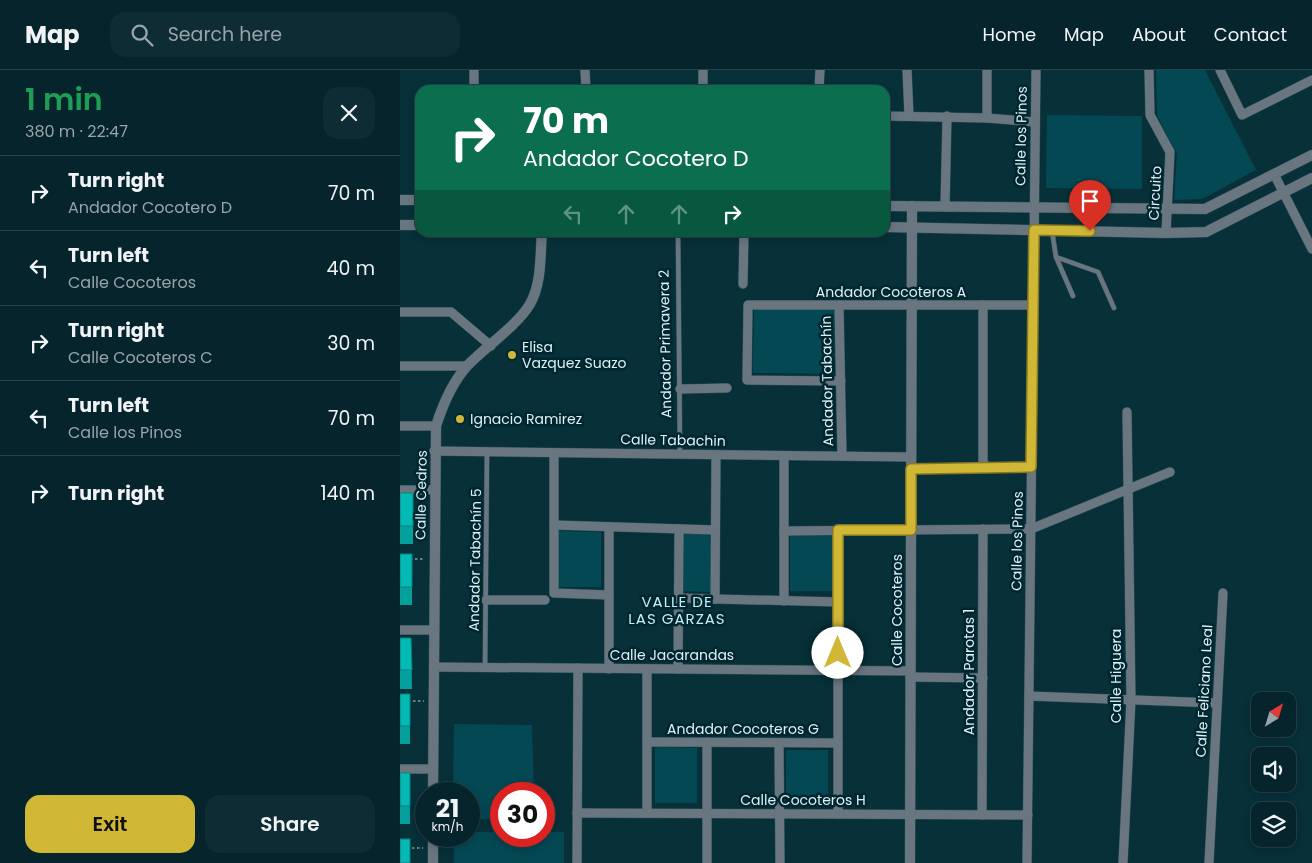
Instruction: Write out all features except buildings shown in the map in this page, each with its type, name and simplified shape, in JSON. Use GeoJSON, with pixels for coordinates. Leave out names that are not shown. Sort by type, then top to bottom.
{"type":"FeatureCollection","features":[{"type":"Feature","properties":{"kind":"street"},"geometry":{"type":"LineString","coordinates":[[474,70],[474,85]]}},
{"type":"Feature","properties":{"kind":"street"},"geometry":{"type":"LineString","coordinates":[[585,70],[586,85]]}},
{"type":"Feature","properties":{"kind":"street"},"geometry":{"type":"LineString","coordinates":[[703,70],[703,85]]}},
{"type":"Feature","properties":{"kind":"street"},"geometry":{"type":"LineString","coordinates":[[819,85],[820,70]]}},
{"type":"Feature","properties":{"kind":"street"},"geometry":{"type":"LineString","coordinates":[[907,70],[909,116]]}},
{"type":"Feature","properties":{"kind":"street"},"geometry":{"type":"LineString","coordinates":[[987,70],[987,118]]}},
{"type":"Feature","properties":{"kind":"street","name":"Calle los Pinos"},"geometry":{"type":"LineString","coordinates":[[1027,863],[1036,70]]}},
{"type":"Feature","properties":{"kind":"street","name":"Circuito"},"geometry":{"type":"LineString","coordinates":[[1149,70],[1150,115],[1170,152],[1166,233]]}},
{"type":"Feature","properties":{"kind":"street"},"geometry":{"type":"LineString","coordinates":[[1220,70],[1242,115],[1312,80]]}},
{"type":"Feature","properties":{"kind":"street"},"geometry":{"type":"LineString","coordinates":[[890,116],[947,116],[1035,122]]}},
{"type":"Feature","properties":{"kind":"street"},"geometry":{"type":"LineString","coordinates":[[946,207],[947,116]]}},
{"type":"Feature","properties":{"kind":"street"},"geometry":{"type":"LineString","coordinates":[[890,206],[1205,209],[1312,155]]}},
{"type":"Feature","properties":{"kind":"street"},"geometry":{"type":"LineString","coordinates":[[1274,174],[1312,249]]}},
{"type":"Feature","properties":{"kind":"street"},"geometry":{"type":"LineString","coordinates":[[890,227],[1166,233],[1206,232],[1312,178]]}},
{"type":"Feature","properties":{"kind":"street"},"geometry":{"type":"LineString","coordinates":[[400,200],[415,200]]}},
{"type":"Feature","properties":{"kind":"street","name":"Calle Cocoteros"},"geometry":{"type":"LineString","coordinates":[[910,863],[912,206]]}},
{"type":"Feature","properties":{"kind":"street"},"geometry":{"type":"LineString","coordinates":[[400,225],[415,225]]}},
{"type":"Feature","properties":{"kind":"street","name":"Calle Cedros"},"geometry":{"type":"LineString","coordinates":[[433,782],[434,451],[436,426],[445,398],[468,366],[491,346],[530,304],[538,281],[542,237]]}},
{"type":"Feature","properties":{"kind":"street"},"geometry":{"type":"LineString","coordinates":[[743,284],[744,237]]}},
{"type":"Feature","properties":{"kind":"street","name":"Andador Cocoteros A"},"geometry":{"type":"LineString","coordinates":[[841,381],[747,380],[748,305],[1033,305]]}},
{"type":"Feature","properties":{"kind":"street","name":"Andador Tabachín"},"geometry":{"type":"LineString","coordinates":[[839,305],[842,456]]}},
{"type":"Feature","properties":{"kind":"street"},"geometry":{"type":"LineString","coordinates":[[983,305],[983,462],[989,468]]}},
{"type":"Feature","properties":{"kind":"street"},"geometry":{"type":"LineString","coordinates":[[400,312],[452,312],[491,346]]}},
{"type":"Feature","properties":{"kind":"street"},"geometry":{"type":"LineString","coordinates":[[400,366],[468,366]]}},
{"type":"Feature","properties":{"kind":"street"},"geometry":{"type":"LineString","coordinates":[[680,389],[728,388]]}},
{"type":"Feature","properties":{"kind":"street","name":"Calle Higuera"},"geometry":{"type":"LineString","coordinates":[[1123,863],[1131,700],[1127,412]]}},
{"type":"Feature","properties":{"kind":"street"},"geometry":{"type":"LineString","coordinates":[[400,426],[436,426]]}},
{"type":"Feature","properties":{"kind":"street","name":"Calle Tabachin"},"geometry":{"type":"LineString","coordinates":[[434,451],[911,457]]}},
{"type":"Feature","properties":{"kind":"street"},"geometry":{"type":"LineString","coordinates":[[554,452],[554,593],[609,595]]}},
{"type":"Feature","properties":{"kind":"street"},"geometry":{"type":"LineString","coordinates":[[715,599],[716,455]]}},
{"type":"Feature","properties":{"kind":"street"},"geometry":{"type":"LineString","coordinates":[[784,456],[784,601]]}},
{"type":"Feature","properties":{"kind":"street"},"geometry":{"type":"LineString","coordinates":[[911,469],[1031,467]]}},
{"type":"Feature","properties":{"kind":"street"},"geometry":{"type":"LineString","coordinates":[[784,531],[1031,529],[1170,472]]}},
{"type":"Feature","properties":{"kind":"street"},"geometry":{"type":"LineString","coordinates":[[400,490],[434,490]]}},
{"type":"Feature","properties":{"kind":"street"},"geometry":{"type":"LineString","coordinates":[[554,526],[716,530]]}},
{"type":"Feature","properties":{"kind":"street"},"geometry":{"type":"LineString","coordinates":[[609,527],[609,669]]}},
{"type":"Feature","properties":{"kind":"street"},"geometry":{"type":"LineString","coordinates":[[678,669],[679,529]]}},
{"type":"Feature","properties":{"kind":"street","name":"Andador Parotas 1"},"geometry":{"type":"LineString","coordinates":[[982,815],[983,529]]}},
{"type":"Feature","properties":{"kind":"street"},"geometry":{"type":"LineString","coordinates":[[838,530],[838,814]]}},
{"type":"Feature","properties":{"kind":"street","name":"Calle Feliciano Leal"},"geometry":{"type":"LineString","coordinates":[[1209,863],[1223,593]]}},
{"type":"Feature","properties":{"kind":"street"},"geometry":{"type":"LineString","coordinates":[[678,598],[838,602]]}},
{"type":"Feature","properties":{"kind":"street"},"geometry":{"type":"LineString","coordinates":[[486,600],[545,600]]}},
{"type":"Feature","properties":{"kind":"street"},"geometry":{"type":"LineString","coordinates":[[400,630],[434,630]]}},
{"type":"Feature","properties":{"kind":"street","name":"Calle Jacarandas"},"geometry":{"type":"LineString","coordinates":[[434,667],[838,670],[982,678]]}},
{"type":"Feature","properties":{"kind":"street"},"geometry":{"type":"LineString","coordinates":[[577,863],[578,668]]}},
{"type":"Feature","properties":{"kind":"street"},"geometry":{"type":"LineString","coordinates":[[647,669],[647,813]]}},
{"type":"Feature","properties":{"kind":"street"},"geometry":{"type":"LineString","coordinates":[[1029,696],[1216,704]]}},
{"type":"Feature","properties":{"kind":"street","name":"Andador Cocoteros G"},"geometry":{"type":"LineString","coordinates":[[647,742],[838,743]]}},
{"type":"Feature","properties":{"kind":"street"},"geometry":{"type":"LineString","coordinates":[[707,742],[707,863]]}},
{"type":"Feature","properties":{"kind":"street"},"geometry":{"type":"LineString","coordinates":[[779,743],[780,863]]}},
{"type":"Feature","properties":{"kind":"street"},"geometry":{"type":"LineString","coordinates":[[400,769],[433,769]]}},
{"type":"Feature","properties":{"kind":"street","name":"Calle Cocoteros H"},"geometry":{"type":"LineString","coordinates":[[577,813],[1028,815]]}},
{"type":"Feature","properties":{"kind":"street"},"geometry":{"type":"LineString","coordinates":[[433,848],[433,863]]}},
{"type":"Feature","properties":{"kind":"lane"},"geometry":{"type":"LineString","coordinates":[[1052,230],[1056,257],[1073,296]]}},
{"type":"Feature","properties":{"kind":"lane","name":"Andador Primavera 2"},"geometry":{"type":"LineString","coordinates":[[678,237],[680,454]]}},
{"type":"Feature","properties":{"kind":"lane"},"geometry":{"type":"LineString","coordinates":[[1056,257],[1098,272],[1114,308]]}},
{"type":"Feature","properties":{"kind":"lane","name":"Andador Tabachín 5"},"geometry":{"type":"LineString","coordinates":[[485,668],[487,452]]}},
{"type":"Feature","properties":{"kind":"path"},"geometry":{"type":"LineString","coordinates":[[408,559],[434,560]]}},
{"type":"Feature","properties":{"kind":"path"},"geometry":{"type":"LineString","coordinates":[[400,702],[433,701]]}},
{"type":"Feature","properties":{"kind":"path"},"geometry":{"type":"LineString","coordinates":[[400,848],[433,848]]}},
{"type":"Feature","properties":{"kind":"shaded area"},"geometry":{"type":"Polygon","coordinates":[[[1156,70],[1205,70],[1256,170],[1202,199],[1174,200],[1177,154],[1157,116],[1156,70]]]}},
{"type":"Feature","properties":{"kind":"shaded area"},"geometry":{"type":"Polygon","coordinates":[[[1047,115],[1142,116],[1142,189],[1046,188],[1047,115]]]}},
{"type":"Feature","properties":{"kind":"shaded area"},"geometry":{"type":"Polygon","coordinates":[[[754,308],[835,310],[834,374],[753,373],[754,308]]]}},
{"type":"Feature","properties":{"kind":"shaded area"},"geometry":{"type":"Polygon","coordinates":[[[559,531],[601,532],[601,587],[559,587],[559,531]]]}},
{"type":"Feature","properties":{"kind":"shaded area"},"geometry":{"type":"Polygon","coordinates":[[[683,532],[711,533],[710,592],[682,591],[683,532]]]}},
{"type":"Feature","properties":{"kind":"shaded area"},"geometry":{"type":"Polygon","coordinates":[[[790,535],[832,536],[832,591],[790,591],[790,535]]]}},
{"type":"Feature","properties":{"kind":"shaded area"},"geometry":{"type":"Polygon","coordinates":[[[454,724],[532,725],[534,782],[490,782],[490,819],[480,819],[480,782],[453,782],[454,724]]]}},
{"type":"Feature","properties":{"kind":"shaded area"},"geometry":{"type":"Polygon","coordinates":[[[655,747],[697,748],[697,803],[655,803],[655,747]]]}},
{"type":"Feature","properties":{"kind":"shaded area"},"geometry":{"type":"Polygon","coordinates":[[[786,750],[828,750],[828,806],[786,805],[786,750]]]}},
{"type":"Feature","properties":{"kind":"shaded area"},"geometry":{"type":"Polygon","coordinates":[[[480,832],[490,832],[490,847],[555,847],[555,832],[564,832],[564,863],[454,863],[454,847],[480,847],[480,832]]]}},
{"type":"Feature","properties":{"kind":"place","name":"Elisa Vazquez Suazo"},"geometry":{"type":"Point","coordinates":[512,355]}},
{"type":"Feature","properties":{"kind":"place","name":"Ignacio Ramirez"},"geometry":{"type":"Point","coordinates":[460,419]}},
{"type":"Feature","properties":{"kind":"district","name":"VALLE DE LAS GARZAS"},"geometry":{"type":"Point","coordinates":[677,610]}},
{"type":"Feature","properties":{"kind":"route"},"geometry":{"type":"LineString","coordinates":[[838,653],[838,530],[911,530],[911,469],[1031,467],[1034,230],[1090,231]]}}]}
